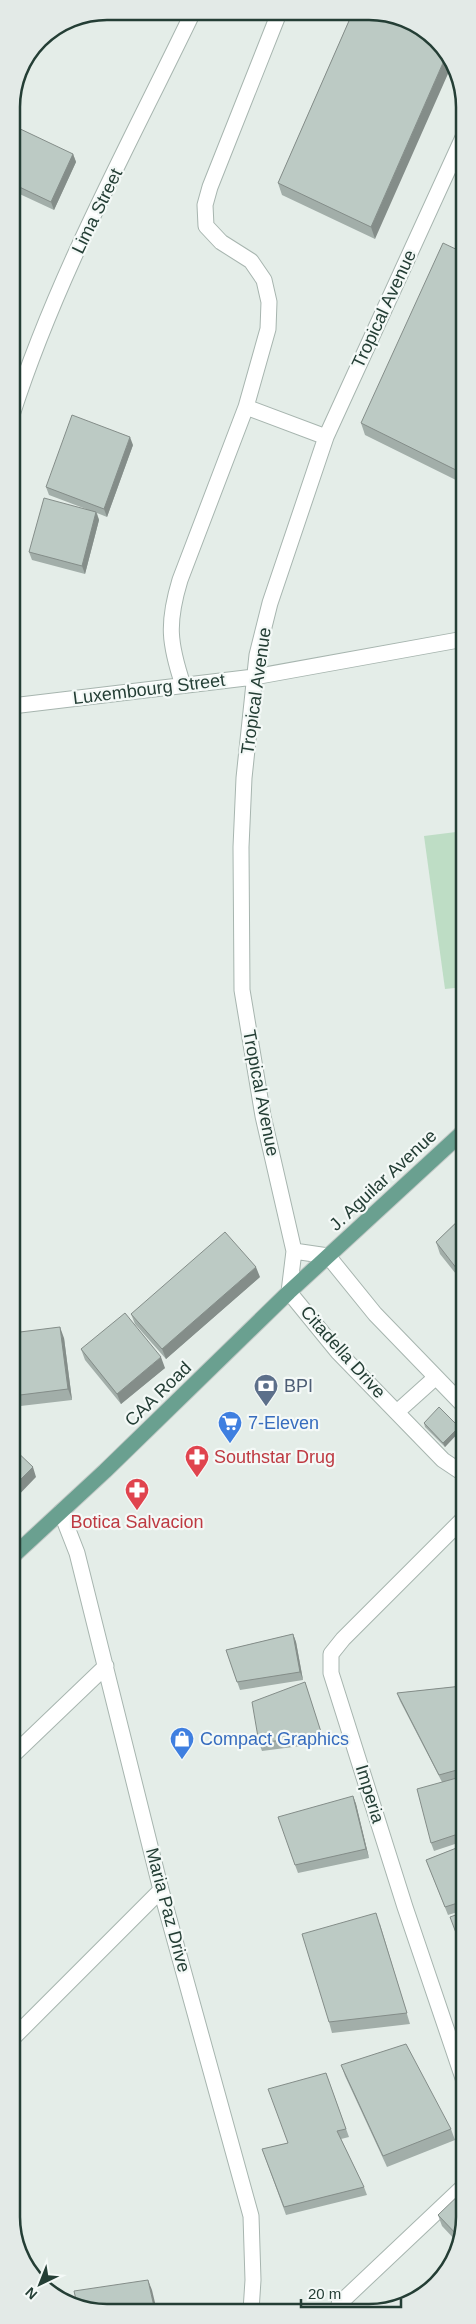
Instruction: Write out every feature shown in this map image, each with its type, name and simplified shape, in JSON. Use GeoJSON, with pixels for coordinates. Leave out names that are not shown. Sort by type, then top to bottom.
{"type":"FeatureCollection","features":[{"type":"Feature","properties":{"kind":"main road","name":"J. Aguilar Avenue"},"geometry":{"type":"LineString","coordinates":[[328,1256],[456,1137]]}},
{"type":"Feature","properties":{"kind":"main road","name":"CAA Road"},"geometry":{"type":"LineString","coordinates":[[20,1550],[328,1256]]}},
{"type":"Feature","properties":{"kind":"street","name":"Lima Street"},"geometry":{"type":"LineString","coordinates":[[20,390],[29,362],[64,278],[189,20]]}},
{"type":"Feature","properties":{"kind":"street"},"geometry":{"type":"LineString","coordinates":[[183,685],[172,653],[172,607],[180,580],[246,407],[268,329],[269,302],[264,280],[251,261],[221,242],[206,226],[205,205],[210,187],[276,20]]}},
{"type":"Feature","properties":{"kind":"street","name":"Tropical Avenue"},"geometry":{"type":"LineString","coordinates":[[289,1292],[294,1251],[264,1116],[242,990],[240,847],[244,778],[254,676],[270,603],[326,437],[456,153]]}},
{"type":"Feature","properties":{"kind":"street"},"geometry":{"type":"LineString","coordinates":[[246,407],[326,437]]}},
{"type":"Feature","properties":{"kind":"street","name":"Luxembourg Street"},"geometry":{"type":"LineString","coordinates":[[20,705],[254,676],[456,640]]}},
{"type":"Feature","properties":{"kind":"street"},"geometry":{"type":"LineString","coordinates":[[294,1251],[328,1256],[376,1314],[456,1398]]}},
{"type":"Feature","properties":{"kind":"street","name":"Citadella Drive"},"geometry":{"type":"LineString","coordinates":[[289,1292],[338,1352],[442,1460],[456,1469]]}},
{"type":"Feature","properties":{"kind":"street","name":"Citadella Drive"},"geometry":{"type":"LineString","coordinates":[[397,1412],[436,1377]]}},
{"type":"Feature","properties":{"kind":"street","name":"Maria Paz Drive"},"geometry":{"type":"LineString","coordinates":[[61,1512],[77,1553],[161,1890],[251,2216],[253,2280],[252,2304]]}},
{"type":"Feature","properties":{"kind":"street","name":"Imperia"},"geometry":{"type":"LineString","coordinates":[[456,1526],[343,1639],[331,1654],[334,1682],[456,2060]]}},
{"type":"Feature","properties":{"kind":"street"},"geometry":{"type":"LineString","coordinates":[[20,1748],[106,1666]]}},
{"type":"Feature","properties":{"kind":"street"},"geometry":{"type":"LineString","coordinates":[[20,2031],[161,1890]]}},
{"type":"Feature","properties":{"kind":"street"},"geometry":{"type":"LineString","coordinates":[[339,2304],[456,2193]]}},
{"type":"Feature","properties":{"kind":"green space"},"geometry":{"type":"Polygon","coordinates":[[[456,832],[456,988],[445,989],[424,836],[456,832]]]}},
{"type":"Feature","properties":{"kind":"building"},"geometry":{"type":"Polygon","coordinates":[[[349,20],[386,22],[407,29],[430,46],[441,59],[443,63],[371,227],[278,183],[349,20]]]}},
{"type":"Feature","properties":{"kind":"building"},"geometry":{"type":"Polygon","coordinates":[[[20,129],[73,154],[51,202],[20,187],[20,129]]]}},
{"type":"Feature","properties":{"kind":"building"},"geometry":{"type":"Polygon","coordinates":[[[443,243],[456,249],[456,470],[361,423],[443,243]]]}},
{"type":"Feature","properties":{"kind":"building"},"geometry":{"type":"Polygon","coordinates":[[[72,415],[130,437],[104,509],[46,487],[72,415]]]}},
{"type":"Feature","properties":{"kind":"building"},"geometry":{"type":"Polygon","coordinates":[[[44,498],[96,512],[82,566],[29,552],[44,498]]]}},
{"type":"Feature","properties":{"kind":"building"},"geometry":{"type":"Polygon","coordinates":[[[456,1223],[456,1268],[436,1242],[456,1223]]]}},
{"type":"Feature","properties":{"kind":"building"},"geometry":{"type":"Polygon","coordinates":[[[225,1232],[256,1267],[162,1349],[131,1314],[225,1232]]]}},
{"type":"Feature","properties":{"kind":"building"},"geometry":{"type":"Polygon","coordinates":[[[125,1313],[161,1357],[117,1394],[81,1349],[125,1313]]]}},
{"type":"Feature","properties":{"kind":"building"},"geometry":{"type":"Polygon","coordinates":[[[60,1327],[68,1389],[20,1395],[20,1332],[60,1327]]]}},
{"type":"Feature","properties":{"kind":"building"},"geometry":{"type":"Polygon","coordinates":[[[439,1407],[456,1424],[456,1430],[443,1443],[424,1423],[439,1407]]]}},
{"type":"Feature","properties":{"kind":"building"},"geometry":{"type":"Polygon","coordinates":[[[20,1455],[33,1467],[20,1480],[20,1455]]]}},
{"type":"Feature","properties":{"kind":"building"},"geometry":{"type":"Polygon","coordinates":[[[293,1634],[300,1672],[237,1682],[226,1650],[293,1634]]]}},
{"type":"Feature","properties":{"kind":"building"},"geometry":{"type":"Polygon","coordinates":[[[305,1682],[322,1735],[259,1743],[252,1702],[305,1682]]]}},
{"type":"Feature","properties":{"kind":"building"},"geometry":{"type":"Polygon","coordinates":[[[456,1687],[456,1770],[439,1775],[397,1693],[456,1687]]]}},
{"type":"Feature","properties":{"kind":"building"},"geometry":{"type":"Polygon","coordinates":[[[456,1778],[456,1835],[431,1843],[417,1789],[456,1778]]]}},
{"type":"Feature","properties":{"kind":"building"},"geometry":{"type":"Polygon","coordinates":[[[353,1796],[366,1849],[295,1865],[278,1817],[353,1796]]]}},
{"type":"Feature","properties":{"kind":"building"},"geometry":{"type":"Polygon","coordinates":[[[456,1848],[456,1904],[445,1907],[426,1860],[456,1848]]]}},
{"type":"Feature","properties":{"kind":"building"},"geometry":{"type":"Polygon","coordinates":[[[376,1913],[407,2013],[329,2022],[302,1934],[376,1913]]]}},
{"type":"Feature","properties":{"kind":"building"},"geometry":{"type":"Polygon","coordinates":[[[456,1915],[456,1933],[450,1917],[456,1915]]]}},
{"type":"Feature","properties":{"kind":"building"},"geometry":{"type":"Polygon","coordinates":[[[406,2044],[451,2129],[383,2156],[341,2065],[406,2044]]]}},
{"type":"Feature","properties":{"kind":"building"},"geometry":{"type":"Polygon","coordinates":[[[326,2073],[346,2129],[337,2131],[364,2187],[284,2207],[262,2149],[288,2143],[268,2089],[326,2073]]]}},
{"type":"Feature","properties":{"kind":"building"},"geometry":{"type":"Polygon","coordinates":[[[456,2198],[454,2232],[438,2215],[456,2198]]]}},
{"type":"Feature","properties":{"kind":"building"},"geometry":{"type":"Polygon","coordinates":[[[148,2280],[153,2304],[90,2302],[75,2297],[74,2291],[148,2280]]]}},
{"type":"Feature","properties":{"kind":"place","name":"BPI"},"geometry":{"type":"Point","coordinates":[266,1407]}},
{"type":"Feature","properties":{"kind":"place","name":"7-Eleven"},"geometry":{"type":"Point","coordinates":[230,1444]}},
{"type":"Feature","properties":{"kind":"place","name":"Southstar Drug"},"geometry":{"type":"Point","coordinates":[197,1478]}},
{"type":"Feature","properties":{"kind":"place","name":"Botica Salvacion"},"geometry":{"type":"Point","coordinates":[137,1511]}},
{"type":"Feature","properties":{"kind":"place","name":"Compact Graphics"},"geometry":{"type":"Point","coordinates":[182,1760]}}]}
